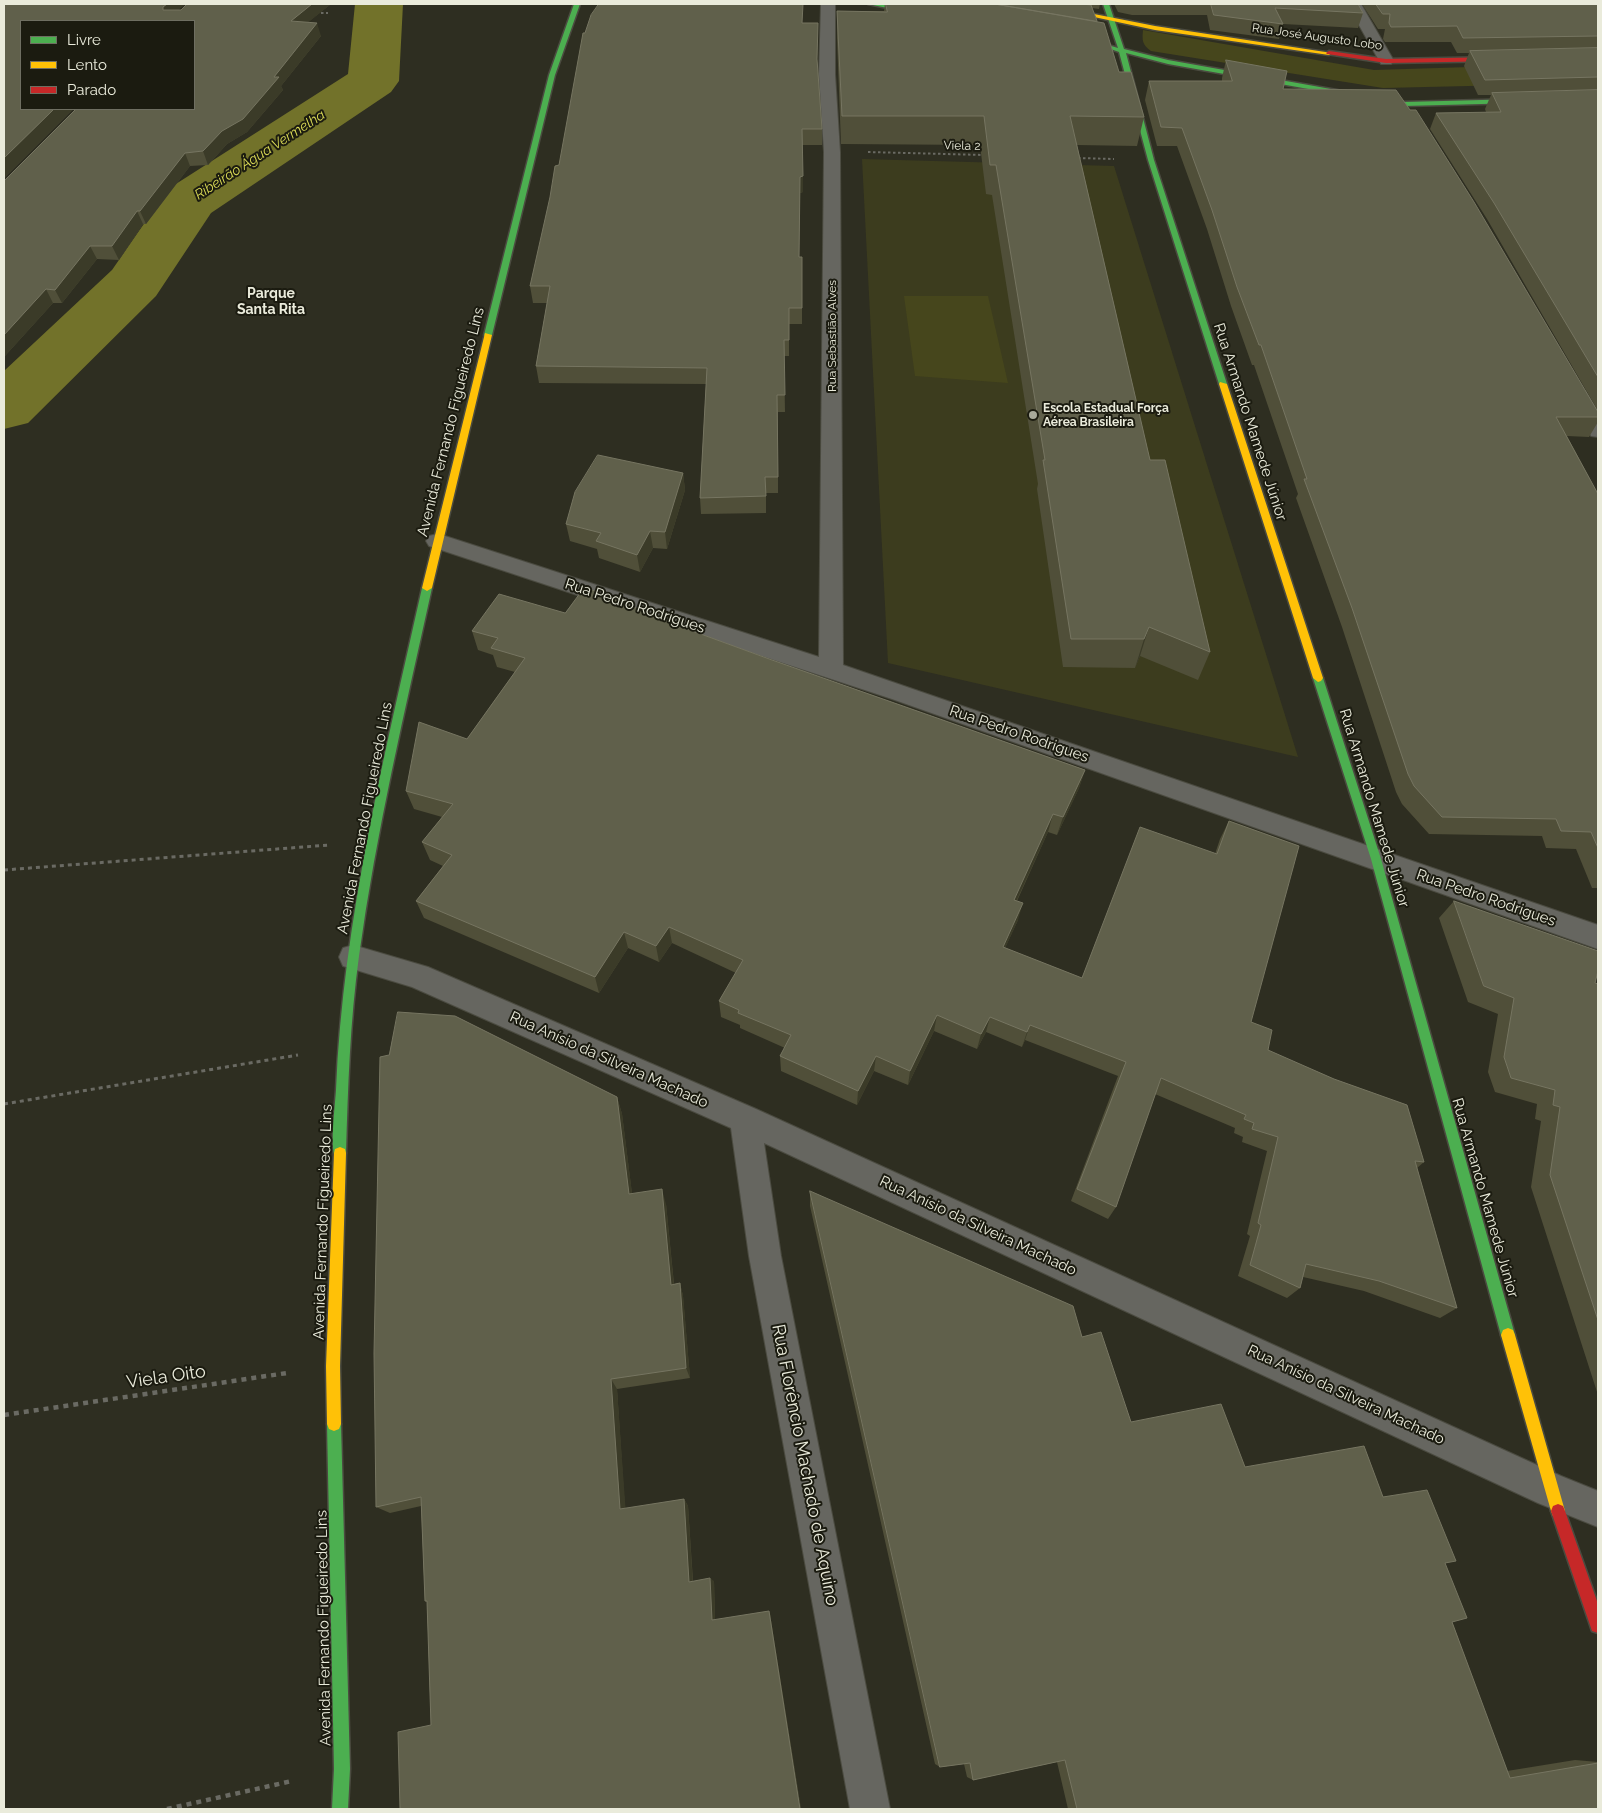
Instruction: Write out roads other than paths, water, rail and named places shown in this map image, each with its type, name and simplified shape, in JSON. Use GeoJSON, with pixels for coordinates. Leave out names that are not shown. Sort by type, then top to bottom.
{"type":"FeatureCollection","features":[{"type":"Feature","properties":{"kind":"street","name":"Avenida Fernando Figueiredo Lins"},"geometry":{"type":"LineString","coordinates":[[340,1809],[342,1769],[333,1366],[343,1047],[353,957],[372,842],[437,541],[552,75],[577,4]]}},
{"type":"Feature","properties":{"kind":"street","name":"Rua Sebastião Alves"},"geometry":{"type":"LineString","coordinates":[[828,4],[827,74],[832,152],[831,669]]}},
{"type":"Feature","properties":{"kind":"street"},"geometry":{"type":"LineString","coordinates":[[871,4],[938,16]]}},
{"type":"Feature","properties":{"kind":"street","name":"Rua José Augusto Lobo"},"geometry":{"type":"LineString","coordinates":[[1036,4],[1155,28],[1386,61],[1512,59]]}},
{"type":"Feature","properties":{"kind":"street","name":"Rua Armando Mamede Júnior"},"geometry":{"type":"LineString","coordinates":[[1106,4],[1122,51],[1151,160],[1376,859],[1551,1490],[1598,1625]]}},
{"type":"Feature","properties":{"kind":"street"},"geometry":{"type":"LineString","coordinates":[[1354,4],[1386,61]]}},
{"type":"Feature","properties":{"kind":"street"},"geometry":{"type":"LineString","coordinates":[[1098,44],[1168,62],[1404,104],[1598,99]]}},
{"type":"Feature","properties":{"kind":"street"},"geometry":{"type":"LineString","coordinates":[[1404,104],[1414,120]]}},
{"type":"Feature","properties":{"kind":"street"},"geometry":{"type":"LineString","coordinates":[[1569,380],[1598,431]]}},
{"type":"Feature","properties":{"kind":"street","name":"Rua Pedro Rodrigues"},"geometry":{"type":"LineString","coordinates":[[437,541],[831,669],[1598,938]]}},
{"type":"Feature","properties":{"kind":"street","name":"Rua Anísio da Silveira Machado"},"geometry":{"type":"LineString","coordinates":[[353,957],[418,976],[745,1119],[1551,1490],[1598,1509]]}},
{"type":"Feature","properties":{"kind":"street","name":"Rua Florêncio Machado de Aquino"},"geometry":{"type":"LineString","coordinates":[[745,1119],[765,1256],[870,1809]]}},
{"type":"Feature","properties":{"kind":"waterway","name":"Ribeirão Água Vermelha"},"geometry":{"type":"LineString","coordinates":[[4,408],[134,283],[189,201],[373,81],[379,4]]}},
{"type":"Feature","properties":{"kind":"place","name":"Escola Estadual Força Aérea Brasileira"},"geometry":{"type":"Point","coordinates":[1033,415]}},
{"type":"Feature","properties":{"kind":"district","name":"Parque Santa Rita"},"geometry":{"type":"Point","coordinates":[271,302]}}]}
